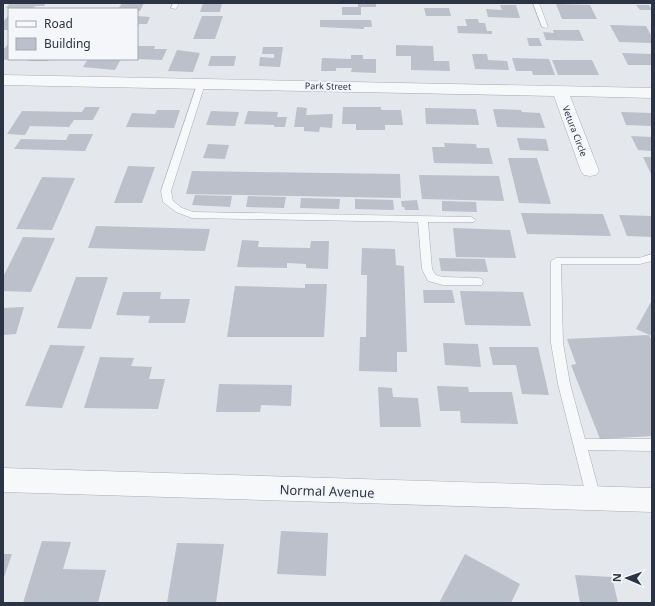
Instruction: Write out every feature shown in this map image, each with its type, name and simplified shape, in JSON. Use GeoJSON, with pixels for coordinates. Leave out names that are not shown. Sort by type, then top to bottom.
{"type":"FeatureCollection","features":[{"type":"Feature","properties":{"kind":"street","name":"Park Street"},"geometry":{"type":"LineString","coordinates":[[3,80],[652,93]]}},
{"type":"Feature","properties":{"kind":"street","name":"Vetura Circle"},"geometry":{"type":"LineString","coordinates":[[560,91],[590,171]]}},
{"type":"Feature","properties":{"kind":"street","name":"Normal Avenue"},"geometry":{"type":"LineString","coordinates":[[3,480],[652,500]]}},
{"type":"Feature","properties":{"kind":"lane"},"geometry":{"type":"LineString","coordinates":[[536,3],[545,27]]}},
{"type":"Feature","properties":{"kind":"lane"},"geometry":{"type":"LineString","coordinates":[[201,84],[166,191],[168,202],[179,210],[192,214],[471,220]]}},
{"type":"Feature","properties":{"kind":"lane"},"geometry":{"type":"LineString","coordinates":[[423,219],[427,270],[432,278],[443,281],[478,282]]}},
{"type":"Feature","properties":{"kind":"lane"},"geometry":{"type":"LineString","coordinates":[[594,499],[564,384],[557,343],[558,318],[556,261],[640,261],[652,257]]}},
{"type":"Feature","properties":{"kind":"lane"},"geometry":{"type":"LineString","coordinates":[[580,444],[652,445]]}},
{"type":"Feature","properties":{"kind":"building"},"geometry":{"type":"Polygon","coordinates":[[[10,3],[46,3],[44,6],[35,6],[34,8],[6,8],[10,3]]]}},
{"type":"Feature","properties":{"kind":"building"},"geometry":{"type":"Polygon","coordinates":[[[122,3],[144,3],[140,11],[138,11],[138,8],[119,8],[122,3]]]}},
{"type":"Feature","properties":{"kind":"building"},"geometry":{"type":"Polygon","coordinates":[[[203,3],[222,3],[220,12],[200,12],[203,3]]]}},
{"type":"Feature","properties":{"kind":"building"},"geometry":{"type":"Polygon","coordinates":[[[358,3],[376,3],[376,7],[361,7],[361,15],[342,15],[342,7],[358,7],[358,3]]]}},
{"type":"Feature","properties":{"kind":"building"},"geometry":{"type":"Polygon","coordinates":[[[556,4],[590,5],[597,19],[562,19],[556,4]]]}},
{"type":"Feature","properties":{"kind":"building"},"geometry":{"type":"Polygon","coordinates":[[[500,5],[516,5],[520,18],[488,17],[486,9],[502,10],[500,5]]]}},
{"type":"Feature","properties":{"kind":"building"},"geometry":{"type":"Polygon","coordinates":[[[636,5],[649,5],[652,10],[640,10],[636,5]]]}},
{"type":"Feature","properties":{"kind":"building"},"geometry":{"type":"Polygon","coordinates":[[[424,8],[449,8],[451,16],[426,16],[424,8]]]}},
{"type":"Feature","properties":{"kind":"building"},"geometry":{"type":"Polygon","coordinates":[[[8,16],[8,30],[3,30],[3,22],[8,16]]]}},
{"type":"Feature","properties":{"kind":"building"},"geometry":{"type":"Polygon","coordinates":[[[138,16],[150,17],[147,24],[139,24],[138,26],[138,16]]]}},
{"type":"Feature","properties":{"kind":"building"},"geometry":{"type":"Polygon","coordinates":[[[202,16],[223,16],[215,39],[193,39],[202,16]]]}},
{"type":"Feature","properties":{"kind":"building"},"geometry":{"type":"Polygon","coordinates":[[[465,19],[478,19],[479,23],[485,23],[487,31],[492,31],[492,34],[458,33],[457,26],[467,26],[465,19]]]}},
{"type":"Feature","properties":{"kind":"building"},"geometry":{"type":"Polygon","coordinates":[[[320,20],[371,20],[372,27],[364,27],[364,29],[320,27],[320,20]]]}},
{"type":"Feature","properties":{"kind":"building"},"geometry":{"type":"Polygon","coordinates":[[[610,25],[646,26],[652,37],[652,43],[619,42],[610,25]]]}},
{"type":"Feature","properties":{"kind":"building"},"geometry":{"type":"Polygon","coordinates":[[[553,30],[579,30],[584,41],[546,40],[543,32],[554,33],[553,30]]]}},
{"type":"Feature","properties":{"kind":"building"},"geometry":{"type":"Polygon","coordinates":[[[527,38],[539,38],[542,46],[529,46],[527,38]]]}},
{"type":"Feature","properties":{"kind":"building"},"geometry":{"type":"Polygon","coordinates":[[[8,44],[8,59],[3,60],[3,48],[8,44]]]}},
{"type":"Feature","properties":{"kind":"building"},"geometry":{"type":"Polygon","coordinates":[[[396,45],[433,46],[434,61],[449,61],[450,71],[411,70],[411,56],[396,56],[396,45]]]}},
{"type":"Feature","properties":{"kind":"building"},"geometry":{"type":"Polygon","coordinates":[[[138,46],[155,46],[154,49],[167,49],[162,60],[138,59],[138,46]]]}},
{"type":"Feature","properties":{"kind":"building"},"geometry":{"type":"Polygon","coordinates":[[[263,47],[283,47],[280,67],[259,66],[260,57],[274,58],[274,54],[262,54],[263,47]]]}},
{"type":"Feature","properties":{"kind":"building"},"geometry":{"type":"Polygon","coordinates":[[[177,50],[200,53],[193,72],[168,71],[177,50]]]}},
{"type":"Feature","properties":{"kind":"building"},"geometry":{"type":"Polygon","coordinates":[[[622,53],[652,54],[652,65],[628,65],[622,53]]]}},
{"type":"Feature","properties":{"kind":"building"},"geometry":{"type":"Polygon","coordinates":[[[472,54],[487,54],[488,60],[507,61],[509,70],[475,69],[472,54]]]}},
{"type":"Feature","properties":{"kind":"building"},"geometry":{"type":"Polygon","coordinates":[[[351,55],[363,55],[363,59],[376,59],[376,73],[351,72],[352,68],[336,68],[336,71],[321,71],[322,58],[351,59],[351,55]]]}},
{"type":"Feature","properties":{"kind":"building"},"geometry":{"type":"Polygon","coordinates":[[[211,56],[236,56],[234,66],[208,66],[211,56]]]}},
{"type":"Feature","properties":{"kind":"building"},"geometry":{"type":"Polygon","coordinates":[[[512,58],[549,59],[555,75],[533,75],[532,71],[516,71],[512,58]]]}},
{"type":"Feature","properties":{"kind":"building"},"geometry":{"type":"Polygon","coordinates":[[[28,60],[49,60],[48,61],[28,60]]]}},
{"type":"Feature","properties":{"kind":"building"},"geometry":{"type":"Polygon","coordinates":[[[87,60],[120,60],[115,70],[83,67],[87,60]]]}},
{"type":"Feature","properties":{"kind":"building"},"geometry":{"type":"Polygon","coordinates":[[[552,60],[592,60],[599,75],[558,75],[552,60]]]}},
{"type":"Feature","properties":{"kind":"building"},"geometry":{"type":"Polygon","coordinates":[[[85,107],[100,107],[93,120],[74,120],[69,127],[30,126],[25,135],[7,134],[22,111],[82,112],[85,107]]]}},
{"type":"Feature","properties":{"kind":"building"},"geometry":{"type":"Polygon","coordinates":[[[297,107],[307,108],[306,115],[333,114],[332,128],[320,127],[319,132],[304,131],[304,127],[294,127],[297,107]]]}},
{"type":"Feature","properties":{"kind":"building"},"geometry":{"type":"Polygon","coordinates":[[[343,107],[381,107],[381,110],[401,110],[403,125],[385,125],[385,130],[356,130],[356,124],[342,124],[343,107]]]}},
{"type":"Feature","properties":{"kind":"building"},"geometry":{"type":"Polygon","coordinates":[[[425,108],[476,109],[479,125],[426,124],[425,108]]]}},
{"type":"Feature","properties":{"kind":"building"},"geometry":{"type":"Polygon","coordinates":[[[493,109],[521,110],[522,112],[540,113],[545,128],[497,127],[493,109]]]}},
{"type":"Feature","properties":{"kind":"building"},"geometry":{"type":"Polygon","coordinates":[[[157,110],[180,110],[174,128],[126,127],[132,113],[155,114],[157,110]]]}},
{"type":"Feature","properties":{"kind":"building"},"geometry":{"type":"Polygon","coordinates":[[[211,111],[239,112],[235,126],[206,125],[211,111]]]}},
{"type":"Feature","properties":{"kind":"building"},"geometry":{"type":"Polygon","coordinates":[[[248,111],[278,112],[277,117],[287,117],[285,127],[244,124],[248,111]]]}},
{"type":"Feature","properties":{"kind":"building"},"geometry":{"type":"Polygon","coordinates":[[[621,112],[652,113],[652,126],[626,125],[621,112]]]}},
{"type":"Feature","properties":{"kind":"building"},"geometry":{"type":"Polygon","coordinates":[[[69,134],[93,134],[85,151],[14,149],[21,139],[66,140],[69,134]]]}},
{"type":"Feature","properties":{"kind":"building"},"geometry":{"type":"Polygon","coordinates":[[[631,136],[652,137],[652,151],[638,150],[631,136]]]}},
{"type":"Feature","properties":{"kind":"building"},"geometry":{"type":"Polygon","coordinates":[[[517,138],[546,139],[549,151],[520,150],[517,138]]]}},
{"type":"Feature","properties":{"kind":"building"},"geometry":{"type":"Polygon","coordinates":[[[444,143],[476,144],[477,148],[489,148],[493,164],[434,163],[432,147],[445,147],[444,143]]]}},
{"type":"Feature","properties":{"kind":"building"},"geometry":{"type":"Polygon","coordinates":[[[208,144],[229,145],[225,159],[203,158],[208,144]]]}},
{"type":"Feature","properties":{"kind":"building"},"geometry":{"type":"Polygon","coordinates":[[[643,157],[652,157],[652,176],[643,157]]]}},
{"type":"Feature","properties":{"kind":"building"},"geometry":{"type":"Polygon","coordinates":[[[508,158],[537,158],[551,204],[519,203],[508,158]]]}},
{"type":"Feature","properties":{"kind":"building"},"geometry":{"type":"Polygon","coordinates":[[[128,166],[155,167],[142,203],[114,203],[128,166]]]}},
{"type":"Feature","properties":{"kind":"building"},"geometry":{"type":"Polygon","coordinates":[[[192,171],[400,174],[401,198],[186,194],[192,171]]]}},
{"type":"Feature","properties":{"kind":"building"},"geometry":{"type":"Polygon","coordinates":[[[419,175],[499,176],[504,201],[422,199],[419,175]]]}},
{"type":"Feature","properties":{"kind":"building"},"geometry":{"type":"Polygon","coordinates":[[[42,177],[75,178],[52,230],[16,229],[42,177]]]}},
{"type":"Feature","properties":{"kind":"building"},"geometry":{"type":"Polygon","coordinates":[[[195,195],[232,196],[230,207],[192,205],[195,195]]]}},
{"type":"Feature","properties":{"kind":"building"},"geometry":{"type":"Polygon","coordinates":[[[248,196],[286,197],[284,208],[246,207],[248,196]]]}},
{"type":"Feature","properties":{"kind":"building"},"geometry":{"type":"Polygon","coordinates":[[[301,198],[340,199],[339,209],[300,208],[301,198]]]}},
{"type":"Feature","properties":{"kind":"building"},"geometry":{"type":"Polygon","coordinates":[[[355,199],[393,200],[394,210],[355,209],[355,199]]]}},
{"type":"Feature","properties":{"kind":"building"},"geometry":{"type":"Polygon","coordinates":[[[417,200],[419,210],[405,210],[404,207],[402,207],[401,201],[417,200]]]}},
{"type":"Feature","properties":{"kind":"building"},"geometry":{"type":"Polygon","coordinates":[[[442,201],[476,202],[477,212],[442,211],[442,201]]]}},
{"type":"Feature","properties":{"kind":"building"},"geometry":{"type":"Polygon","coordinates":[[[521,213],[603,214],[611,236],[527,234],[521,213]]]}},
{"type":"Feature","properties":{"kind":"building"},"geometry":{"type":"Polygon","coordinates":[[[619,215],[652,216],[652,237],[627,236],[619,215]]]}},
{"type":"Feature","properties":{"kind":"building"},"geometry":{"type":"Polygon","coordinates":[[[96,226],[210,229],[205,251],[88,248],[96,226]]]}},
{"type":"Feature","properties":{"kind":"building"},"geometry":{"type":"Polygon","coordinates":[[[453,228],[510,230],[516,258],[456,257],[453,228]]]}},
{"type":"Feature","properties":{"kind":"building"},"geometry":{"type":"Polygon","coordinates":[[[23,237],[55,238],[31,292],[3,291],[3,277],[23,237]]]}},
{"type":"Feature","properties":{"kind":"building"},"geometry":{"type":"Polygon","coordinates":[[[242,240],[259,241],[258,247],[310,248],[311,241],[329,241],[328,269],[306,268],[306,264],[287,263],[287,268],[237,267],[242,240]]]}},
{"type":"Feature","properties":{"kind":"building"},"geometry":{"type":"Polygon","coordinates":[[[362,248],[395,249],[396,265],[404,266],[407,352],[397,352],[397,372],[359,371],[360,337],[366,337],[367,275],[361,275],[362,248]]]}},
{"type":"Feature","properties":{"kind":"building"},"geometry":{"type":"Polygon","coordinates":[[[439,258],[485,259],[488,272],[441,271],[439,258]]]}},
{"type":"Feature","properties":{"kind":"building"},"geometry":{"type":"Polygon","coordinates":[[[76,277],[108,277],[91,329],[57,328],[76,277]]]}},
{"type":"Feature","properties":{"kind":"building"},"geometry":{"type":"Polygon","coordinates":[[[305,284],[327,284],[324,337],[227,337],[235,286],[305,288],[305,284]]]}},
{"type":"Feature","properties":{"kind":"building"},"geometry":{"type":"Polygon","coordinates":[[[423,290],[452,290],[455,303],[424,303],[423,290]]]}},
{"type":"Feature","properties":{"kind":"building"},"geometry":{"type":"Polygon","coordinates":[[[460,291],[523,292],[531,326],[465,325],[460,291]]]}},
{"type":"Feature","properties":{"kind":"building"},"geometry":{"type":"Polygon","coordinates":[[[123,292],[161,292],[160,299],[190,299],[185,323],[148,323],[150,316],[116,315],[123,292]]]}},
{"type":"Feature","properties":{"kind":"building"},"geometry":{"type":"Polygon","coordinates":[[[652,300],[652,336],[636,329],[652,300]]]}},
{"type":"Feature","properties":{"kind":"building"},"geometry":{"type":"Polygon","coordinates":[[[24,307],[16,334],[3,335],[3,308],[24,307]]]}},
{"type":"Feature","properties":{"kind":"building"},"geometry":{"type":"Polygon","coordinates":[[[649,335],[652,341],[652,436],[600,439],[571,365],[576,364],[567,339],[649,335]]]}},
{"type":"Feature","properties":{"kind":"building"},"geometry":{"type":"Polygon","coordinates":[[[443,343],[478,344],[481,367],[445,365],[443,343]]]}},
{"type":"Feature","properties":{"kind":"building"},"geometry":{"type":"Polygon","coordinates":[[[50,345],[85,346],[62,408],[25,406],[50,345]]]}},
{"type":"Feature","properties":{"kind":"building"},"geometry":{"type":"Polygon","coordinates":[[[489,347],[538,347],[549,395],[522,394],[516,365],[493,365],[489,347]]]}},
{"type":"Feature","properties":{"kind":"building"},"geometry":{"type":"Polygon","coordinates":[[[100,357],[134,358],[131,366],[152,367],[149,379],[165,379],[158,409],[84,408],[100,357]]]}},
{"type":"Feature","properties":{"kind":"building"},"geometry":{"type":"Polygon","coordinates":[[[219,384],[292,385],[291,406],[261,405],[260,412],[216,412],[219,384]]]}},
{"type":"Feature","properties":{"kind":"building"},"geometry":{"type":"Polygon","coordinates":[[[437,386],[468,387],[469,392],[512,392],[518,424],[461,423],[460,411],[440,411],[437,386]]]}},
{"type":"Feature","properties":{"kind":"building"},"geometry":{"type":"Polygon","coordinates":[[[378,387],[392,388],[393,397],[418,398],[421,427],[380,427],[378,387]]]}},
{"type":"Feature","properties":{"kind":"building"},"geometry":{"type":"Polygon","coordinates":[[[281,531],[328,533],[326,576],[277,574],[281,531]]]}},
{"type":"Feature","properties":{"kind":"building"},"geometry":{"type":"Polygon","coordinates":[[[42,541],[71,542],[63,569],[106,570],[98,603],[23,603],[42,541]]]}},
{"type":"Feature","properties":{"kind":"building"},"geometry":{"type":"Polygon","coordinates":[[[177,543],[224,544],[216,603],[167,603],[177,543]]]}},
{"type":"Feature","properties":{"kind":"building"},"geometry":{"type":"Polygon","coordinates":[[[3,554],[12,554],[3,580],[3,554]]]}},
{"type":"Feature","properties":{"kind":"building"},"geometry":{"type":"Polygon","coordinates":[[[465,554],[520,584],[511,603],[439,603],[465,554]]]}},
{"type":"Feature","properties":{"kind":"building"},"geometry":{"type":"Polygon","coordinates":[[[575,575],[612,577],[618,603],[580,603],[575,575]]]}}]}
